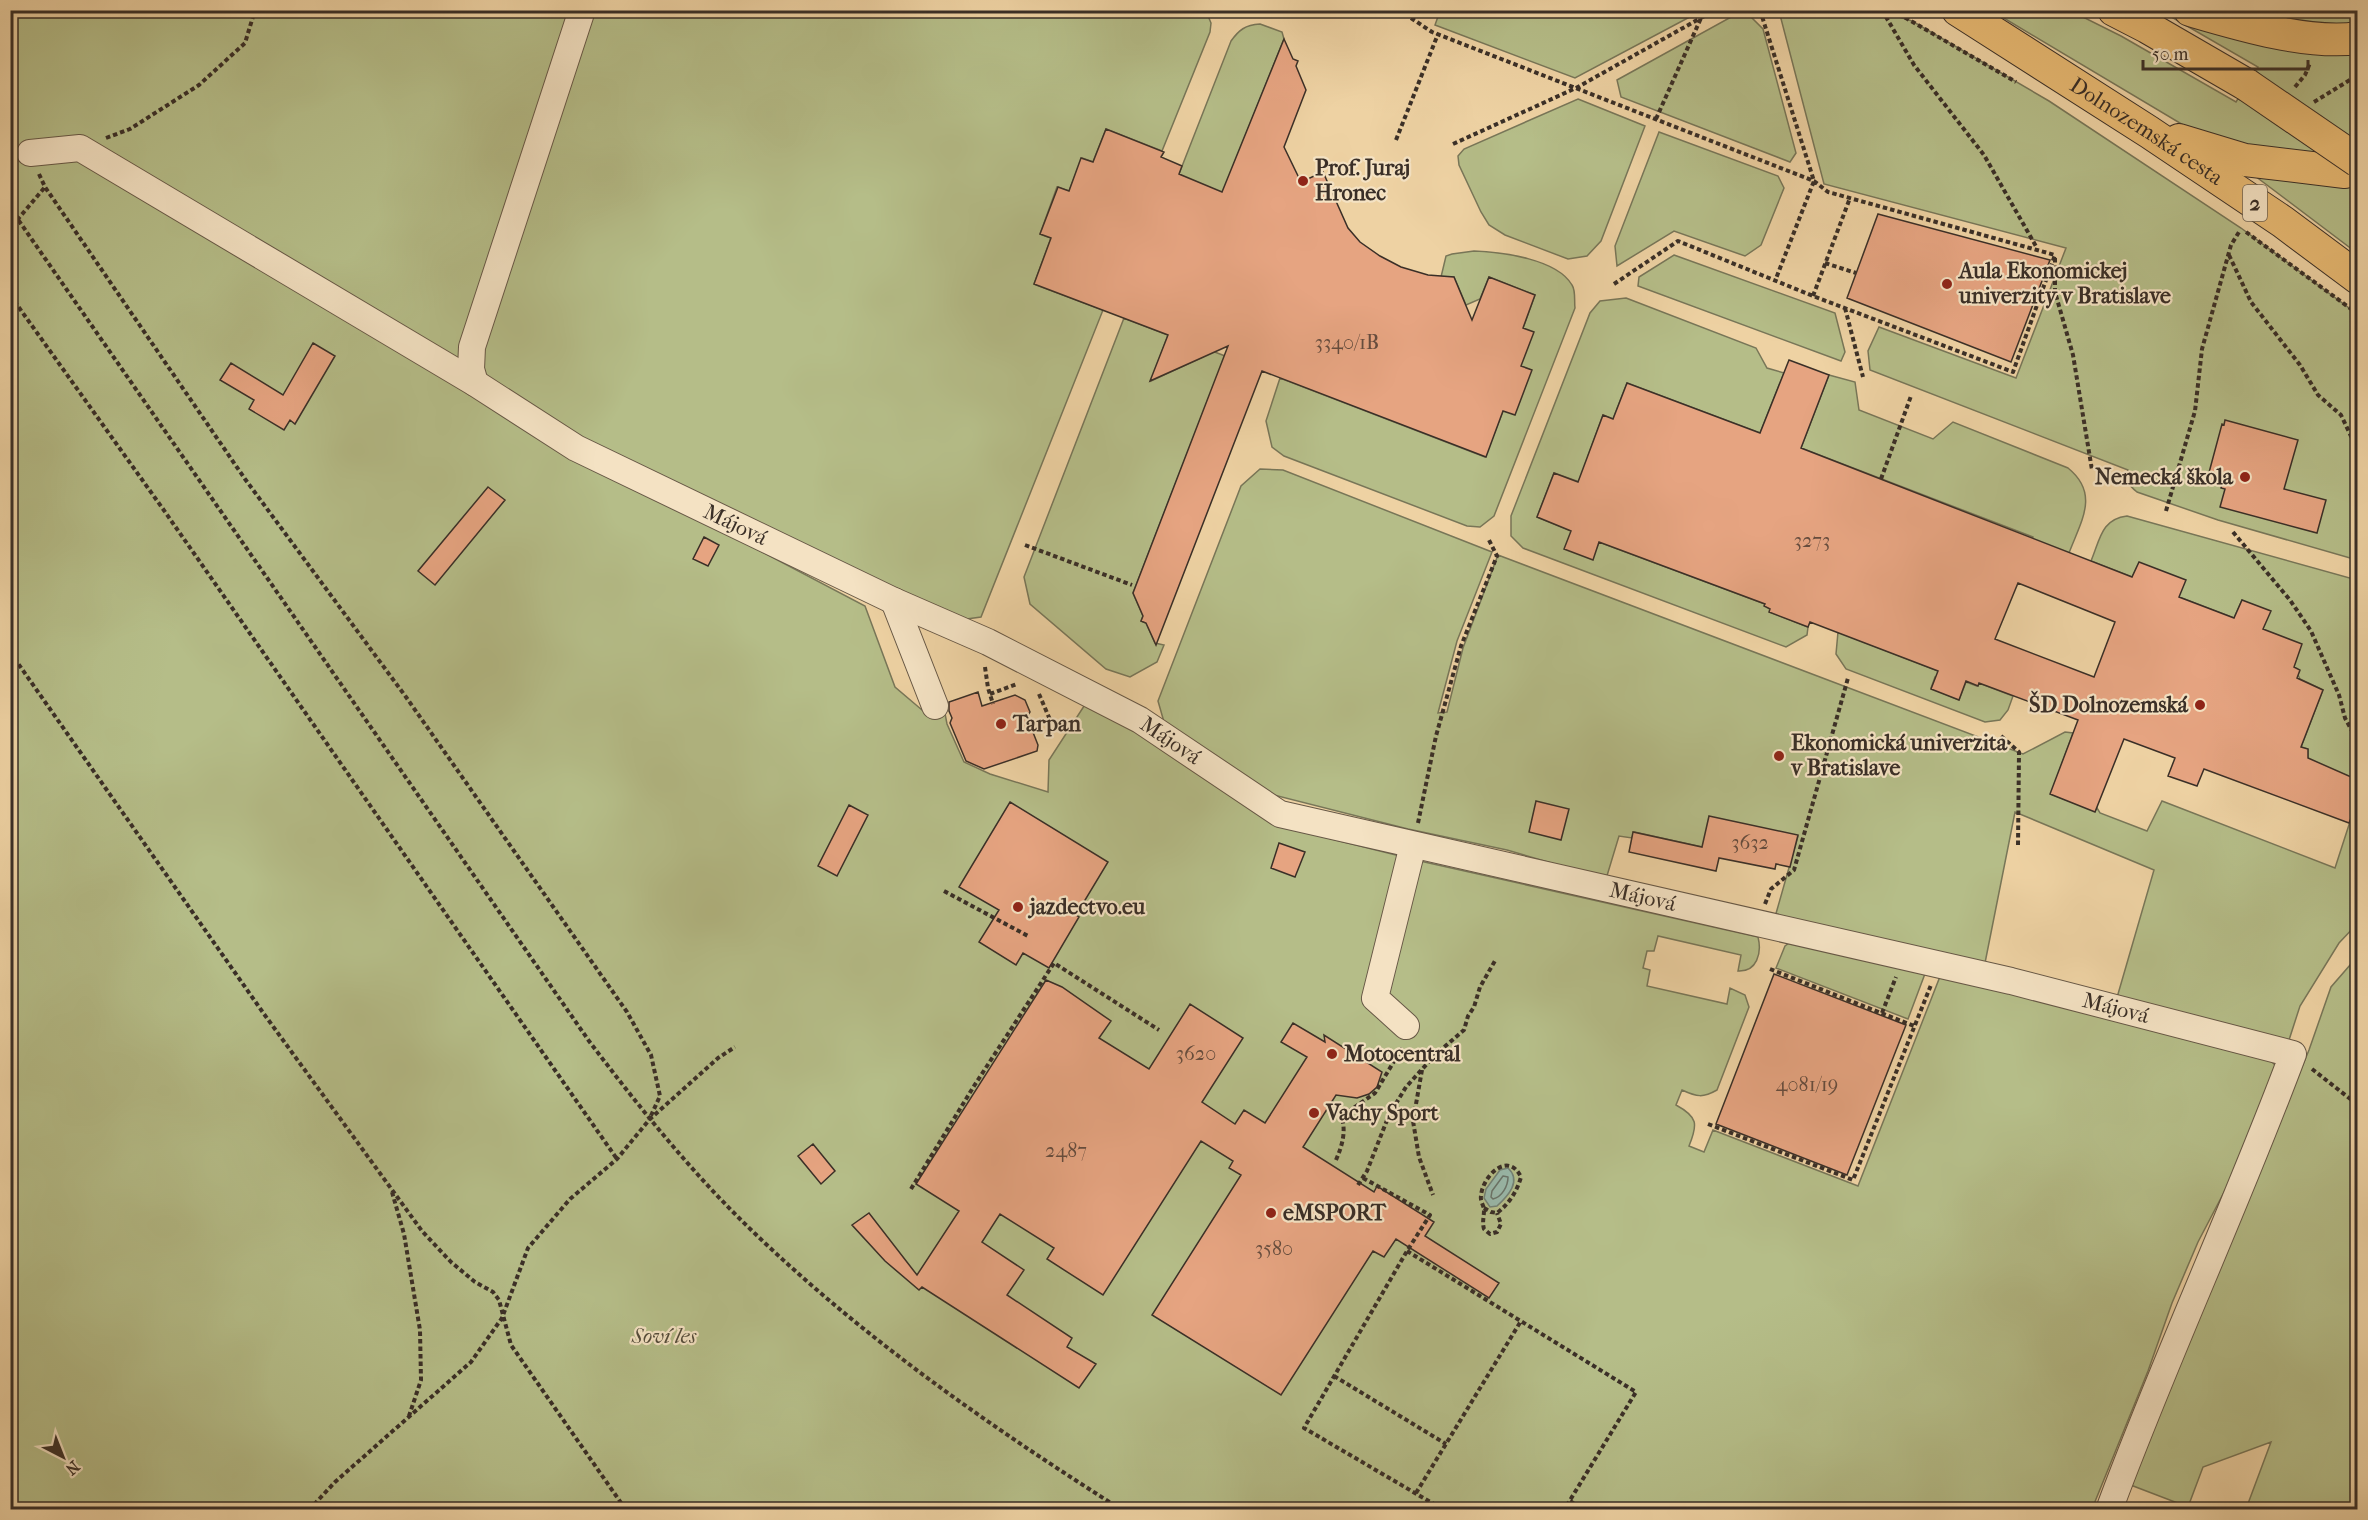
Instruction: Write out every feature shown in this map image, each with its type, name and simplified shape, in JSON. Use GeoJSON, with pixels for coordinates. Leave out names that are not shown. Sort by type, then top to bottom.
{"type":"FeatureCollection","features":[{"type":"Feature","properties":{"kind":"main road","name":"Dolnozemská cesta"},"geometry":{"type":"LineString","coordinates":[[1958,10],[2149,132],[2283,222],[2358,278]]}},
{"type":"Feature","properties":{"kind":"main road"},"geometry":{"type":"LineString","coordinates":[[2114,10],[2247,85],[2358,161]]}},
{"type":"Feature","properties":{"kind":"main road"},"geometry":{"type":"LineString","coordinates":[[2190,10],[2246,27],[2336,41],[2358,38]]}},
{"type":"Feature","properties":{"kind":"main road"},"geometry":{"type":"LineString","coordinates":[[2149,132],[2245,160],[2345,172],[2358,168]]}},
{"type":"Feature","properties":{"kind":"street"},"geometry":{"type":"LineString","coordinates":[[475,383],[471,369],[472,347],[582,10]]}},
{"type":"Feature","properties":{"kind":"street"},"geometry":{"type":"LineString","coordinates":[[30,153],[80,148]]}},
{"type":"Feature","properties":{"kind":"street","name":"Májová"},"geometry":{"type":"LineString","coordinates":[[80,148],[475,383],[576,448],[894,601],[988,642],[1140,720],[1280,814],[1939,964],[2293,1054]]}},
{"type":"Feature","properties":{"kind":"street"},"geometry":{"type":"LineString","coordinates":[[894,601],[935,705]]}},
{"type":"Feature","properties":{"kind":"street"},"geometry":{"type":"LineString","coordinates":[[1407,1032],[1375,998],[1413,845]]}},
{"type":"Feature","properties":{"kind":"street"},"geometry":{"type":"LineString","coordinates":[[2109,1509],[2208,1262],[2261,1138],[2293,1054]]}},
{"type":"Feature","properties":{"kind":"path"},"geometry":{"type":"LineString","coordinates":[[80,148],[130,129],[199,85],[245,43],[255,10]]}},
{"type":"Feature","properties":{"kind":"path"},"geometry":{"type":"LineString","coordinates":[[1453,144],[1576,88],[1715,10]]}},
{"type":"Feature","properties":{"kind":"path"},"geometry":{"type":"LineString","coordinates":[[1760,10],[1814,181],[1775,281]]}},
{"type":"Feature","properties":{"kind":"path"},"geometry":{"type":"LineString","coordinates":[[1882,10],[1914,65],[1984,154],[2038,249]]}},
{"type":"Feature","properties":{"kind":"path"},"geometry":{"type":"LineString","coordinates":[[1892,10],[2020,84]]}},
{"type":"Feature","properties":{"kind":"path"},"geometry":{"type":"LineString","coordinates":[[1411,18],[1438,34],[1814,181],[1828,192],[2055,255]]}},
{"type":"Feature","properties":{"kind":"path"},"geometry":{"type":"LineString","coordinates":[[1656,119],[1701,18]]}},
{"type":"Feature","properties":{"kind":"path"},"geometry":{"type":"LineString","coordinates":[[1396,140],[1438,34]]}},
{"type":"Feature","properties":{"kind":"path"},"geometry":{"type":"LineString","coordinates":[[30,153],[45,187],[245,479],[406,698],[627,1012],[651,1055],[658,1086],[660,1096],[649,1119]]}},
{"type":"Feature","properties":{"kind":"path"},"geometry":{"type":"LineString","coordinates":[[10,224],[18,219],[45,187]]}},
{"type":"Feature","properties":{"kind":"path"},"geometry":{"type":"LineString","coordinates":[[1813,296],[1850,198]]}},
{"type":"Feature","properties":{"kind":"path"},"geometry":{"type":"LineString","coordinates":[[10,208],[582,1032],[649,1119],[739,1217],[824,1296],[932,1381],[1052,1465],[1122,1509]]}},
{"type":"Feature","properties":{"kind":"path"},"geometry":{"type":"LineString","coordinates":[[2166,511],[2195,411],[2202,349],[2229,254],[2240,230],[2358,314]]}},
{"type":"Feature","properties":{"kind":"path"},"geometry":{"type":"LineString","coordinates":[[1614,284],[1678,241],[1813,296],[2013,372],[2055,255]]}},
{"type":"Feature","properties":{"kind":"path"},"geometry":{"type":"LineString","coordinates":[[2229,254],[2251,302],[2300,365],[2318,395],[2341,415],[2358,451]]}},
{"type":"Feature","properties":{"kind":"path"},"geometry":{"type":"LineString","coordinates":[[2055,255],[2055,292],[2073,354],[2092,470]]}},
{"type":"Feature","properties":{"kind":"path"},"geometry":{"type":"LineString","coordinates":[[1826,262],[1856,273]]}},
{"type":"Feature","properties":{"kind":"path"},"geometry":{"type":"LineString","coordinates":[[10,296],[163,509],[617,1159]]}},
{"type":"Feature","properties":{"kind":"path"},"geometry":{"type":"LineString","coordinates":[[1844,308],[1863,377]]}},
{"type":"Feature","properties":{"kind":"path"},"geometry":{"type":"LineString","coordinates":[[1881,479],[1911,396]]}},
{"type":"Feature","properties":{"kind":"path"},"geometry":{"type":"LineString","coordinates":[[2233,532],[2290,600],[2311,631],[2339,695],[2345,718],[2358,742]]}},
{"type":"Feature","properties":{"kind":"path"},"geometry":{"type":"LineString","coordinates":[[1413,845],[1436,736],[1461,646],[1497,556],[1489,540]]}},
{"type":"Feature","properties":{"kind":"path"},"geometry":{"type":"LineString","coordinates":[[1025,545],[1132,585]]}},
{"type":"Feature","properties":{"kind":"path"},"geometry":{"type":"LineString","coordinates":[[10,652],[264,1014],[422,1231],[451,1262],[475,1282],[493,1292],[499,1300],[511,1345],[626,1509]]}},
{"type":"Feature","properties":{"kind":"path"},"geometry":{"type":"LineString","coordinates":[[985,662],[993,705]]}},
{"type":"Feature","properties":{"kind":"path"},"geometry":{"type":"LineString","coordinates":[[1758,923],[1771,889],[1794,870],[1848,678]]}},
{"type":"Feature","properties":{"kind":"path"},"geometry":{"type":"LineString","coordinates":[[990,694],[1019,683]]}},
{"type":"Feature","properties":{"kind":"path"},"geometry":{"type":"LineString","coordinates":[[1039,693],[1051,722]]}},
{"type":"Feature","properties":{"kind":"path"},"geometry":{"type":"LineString","coordinates":[[2001,736],[2019,752],[2018,846]]}},
{"type":"Feature","properties":{"kind":"path"},"geometry":{"type":"LineString","coordinates":[[944,891],[1028,936]]}},
{"type":"Feature","properties":{"kind":"path"},"geometry":{"type":"LineString","coordinates":[[1882,1013],[1904,957]]}},
{"type":"Feature","properties":{"kind":"path"},"geometry":{"type":"LineString","coordinates":[[1358,1185],[1389,1116],[1406,1087],[1464,1030],[1468,1016],[1474,1007],[1479,987],[1496,959]]}},
{"type":"Feature","properties":{"kind":"path"},"geometry":{"type":"LineString","coordinates":[[911,1189],[974,1086],[1054,963],[1159,1030]]}},
{"type":"Feature","properties":{"kind":"path"},"geometry":{"type":"LineString","coordinates":[[1708,1124],[1853,1180],[1939,964]]}},
{"type":"Feature","properties":{"kind":"path"},"geometry":{"type":"LineString","coordinates":[[1770,969],[1914,1026]]}},
{"type":"Feature","properties":{"kind":"path"},"geometry":{"type":"LineString","coordinates":[[1342,1116],[1375,1093],[1407,1032]]}},
{"type":"Feature","properties":{"kind":"path"},"geometry":{"type":"LineString","coordinates":[[309,1509],[336,1482],[471,1362],[502,1318],[528,1248],[570,1199],[617,1159],[649,1119],[718,1058],[735,1047]]}},
{"type":"Feature","properties":{"kind":"path"},"geometry":{"type":"LineString","coordinates":[[2293,1054],[2358,1104]]}},
{"type":"Feature","properties":{"kind":"path"},"geometry":{"type":"LineString","coordinates":[[1422,1069],[1413,1121],[1419,1157],[1433,1195]]}},
{"type":"Feature","properties":{"kind":"path"},"geometry":{"type":"LineString","coordinates":[[1336,1161],[1342,1144],[1344,1126],[1338,1110]]}},
{"type":"Feature","properties":{"kind":"path"},"geometry":{"type":"LineString","coordinates":[[1510,1165],[1517,1169],[1521,1177],[1518,1188],[1497,1213],[1501,1224],[1497,1232],[1490,1234],[1484,1230],[1484,1208],[1480,1198],[1484,1186],[1495,1170],[1510,1165]]}},
{"type":"Feature","properties":{"kind":"path"},"geometry":{"type":"LineString","coordinates":[[1363,1178],[1430,1215],[1304,1428],[1444,1509]]}},
{"type":"Feature","properties":{"kind":"path"},"geometry":{"type":"LineString","coordinates":[[391,1189],[404,1234],[420,1330],[421,1380],[408,1417]]}},
{"type":"Feature","properties":{"kind":"path"},"geometry":{"type":"LineString","coordinates":[[1484,1208],[1497,1213]]}},
{"type":"Feature","properties":{"kind":"path"},"geometry":{"type":"LineString","coordinates":[[1407,1251],[1636,1392],[1564,1509]]}},
{"type":"Feature","properties":{"kind":"path"},"geometry":{"type":"LineString","coordinates":[[1416,1493],[1521,1321]]}},
{"type":"Feature","properties":{"kind":"path"},"geometry":{"type":"LineString","coordinates":[[1334,1376],[1446,1444]]}},
{"type":"Feature","properties":{"kind":"path"},"geometry":{"type":"LineString","coordinates":[[1570,1501],[1584,1509]]}},
{"type":"Feature","properties":{"kind":"green space"},"geometry":{"type":"Polygon","coordinates":[[[2287,10],[2322,14],[2357,11],[2357,30],[2216,11],[2287,10]]]}},
{"type":"Feature","properties":{"kind":"green space","name":"Soví les"},"geometry":{"type":"Polygon","coordinates":[[[10,11],[1206,11],[1211,23],[1210,32],[1162,151],[1106,129],[1093,162],[1082,158],[1069,191],[1057,187],[1040,234],[1051,238],[1034,284],[1103,310],[981,617],[952,621],[709,524],[865,606],[895,687],[922,710],[943,703],[947,724],[964,762],[990,774],[1048,792],[1049,760],[1086,703],[1176,754],[1280,826],[1420,861],[1758,937],[1757,960],[1750,968],[1738,971],[1741,955],[1658,936],[1654,951],[1647,951],[1643,968],[1650,970],[1647,986],[1727,1004],[1730,988],[1745,995],[1749,1007],[1717,1090],[1700,1096],[1682,1090],[1676,1105],[1689,1113],[1694,1122],[1694,1132],[1689,1146],[1704,1152],[1713,1130],[1858,1186],[1941,974],[2268,1058],[2279,1069],[2233,1175],[2198,1242],[2172,1303],[2148,1371],[2092,1509],[11,1509],[10,11]]]}},
{"type":"Feature","properties":{"kind":"green space"},"geometry":{"type":"Polygon","coordinates":[[[1440,11],[1701,11],[1575,78],[1435,25],[1440,11]]]}},
{"type":"Feature","properties":{"kind":"green space"},"geometry":{"type":"Polygon","coordinates":[[[1779,11],[1880,11],[1912,21],[2049,101],[2241,228],[2357,314],[2357,560],[2218,520],[2137,492],[2128,482],[2128,470],[1870,370],[1868,351],[1879,327],[2016,378],[2066,248],[1824,184],[1779,11]]]}},
{"type":"Feature","properties":{"kind":"green space"},"geometry":{"type":"Polygon","coordinates":[[[1992,11],[2071,11],[2121,36],[2236,102],[2258,67],[2161,11],[2169,11],[2278,42],[2357,44],[2357,156],[2328,164],[2210,141],[1992,11]]]}},
{"type":"Feature","properties":{"kind":"green space"},"geometry":{"type":"Polygon","coordinates":[[[1731,17],[1751,17],[1763,29],[1796,153],[1790,162],[1621,97],[1617,80],[1731,17]]]}},
{"type":"Feature","properties":{"kind":"green space"},"geometry":{"type":"Polygon","coordinates":[[[1260,24],[1282,32],[1284,39],[1220,199],[1179,174],[1231,41],[1243,29],[1260,24]]]}},
{"type":"Feature","properties":{"kind":"green space"},"geometry":{"type":"Polygon","coordinates":[[[1578,99],[1645,126],[1601,241],[1587,256],[1568,259],[1505,235],[1489,225],[1459,165],[1458,156],[1464,149],[1578,99]]]}},
{"type":"Feature","properties":{"kind":"green space"},"geometry":{"type":"Polygon","coordinates":[[[1659,132],[1778,176],[1784,188],[1761,245],[1745,256],[1674,231],[1617,266],[1615,246],[1659,132]]]}},
{"type":"Feature","properties":{"kind":"green space"},"geometry":{"type":"Polygon","coordinates":[[[2251,173],[2357,180],[2357,253],[2251,173]]]}},
{"type":"Feature","properties":{"kind":"green space"},"geometry":{"type":"Polygon","coordinates":[[[1474,251],[1513,255],[1542,263],[1565,276],[1572,285],[1574,293],[1575,308],[1494,516],[1480,527],[1467,526],[1284,456],[1272,447],[1266,421],[1280,378],[1485,457],[1507,401],[1531,370],[1521,366],[1523,328],[1535,295],[1489,277],[1480,299],[1466,305],[1454,277],[1441,277],[1446,256],[1474,251]]]}},
{"type":"Feature","properties":{"kind":"green space"},"geometry":{"type":"Polygon","coordinates":[[[1674,255],[1835,313],[1845,352],[1841,361],[1638,286],[1639,277],[1674,255]]]}},
{"type":"Feature","properties":{"kind":"green space"},"geometry":{"type":"Polygon","coordinates":[[[1626,298],[1756,348],[1767,368],[1784,373],[1760,433],[1627,383],[1613,419],[1603,415],[1588,456],[1598,460],[1588,485],[1554,473],[1537,517],[1592,539],[1597,547],[1599,542],[1765,604],[1765,606],[1773,601],[1770,612],[1808,627],[1807,635],[1786,647],[1523,548],[1511,536],[1511,516],[1590,313],[1600,301],[1626,298]]]}},
{"type":"Feature","properties":{"kind":"green space"},"geometry":{"type":"Polygon","coordinates":[[[1124,318],[1168,335],[1151,381],[1203,357],[1207,349],[1225,356],[1133,593],[1143,616],[1141,621],[1146,623],[1155,643],[1164,645],[1157,662],[1130,677],[1106,669],[1030,604],[1024,577],[1124,318]]]}},
{"type":"Feature","properties":{"kind":"green space"},"geometry":{"type":"Polygon","coordinates":[[[1829,375],[1855,382],[1859,410],[1933,439],[1953,422],[2068,468],[2078,478],[2086,498],[2082,519],[2069,553],[2032,541],[2033,537],[1801,448],[1829,375]]]}},
{"type":"Feature","properties":{"kind":"green space"},"geometry":{"type":"Polygon","coordinates":[[[1260,469],[1283,470],[1492,552],[1457,641],[1438,713],[1447,712],[1463,648],[1498,555],[2023,754],[2065,732],[2073,733],[2051,794],[2095,811],[2097,808],[2100,813],[2147,831],[2162,801],[2335,868],[2357,800],[2357,924],[2339,943],[2300,1006],[2289,1040],[2116,1001],[2154,870],[2015,812],[1984,968],[1775,917],[1798,836],[1702,847],[1634,832],[1632,838],[1619,836],[1606,879],[1507,850],[1408,829],[1262,792],[1164,722],[1158,701],[1241,486],[1260,469]]]}},
{"type":"Feature","properties":{"kind":"green space"},"geometry":{"type":"Polygon","coordinates":[[[2127,516],[2357,580],[2357,780],[2308,759],[2308,749],[2301,747],[2323,690],[2300,679],[2294,667],[2256,626],[2244,601],[2242,600],[2234,618],[2179,597],[2138,565],[2132,577],[2091,561],[2099,538],[2107,526],[2118,518],[2127,516]]]}},
{"type":"Feature","properties":{"kind":"green space"},"geometry":{"type":"Polygon","coordinates":[[[1838,632],[1959,679],[1957,685],[1935,677],[1931,688],[1959,700],[1966,682],[1977,686],[1979,683],[2013,696],[2008,710],[2000,720],[1985,722],[1846,669],[1836,654],[1838,632]]]}},
{"type":"Feature","properties":{"kind":"green space"},"geometry":{"type":"Polygon","coordinates":[[[1792,941],[1926,971],[1908,1019],[1776,968],[1785,946],[1792,941]]]}},
{"type":"Feature","properties":{"kind":"green space"},"geometry":{"type":"Polygon","coordinates":[[[2357,957],[2357,1509],[2246,1509],[2271,1442],[2203,1467],[2188,1507],[2128,1484],[2309,1050],[2331,987],[2357,957]]]}},
{"type":"Feature","properties":{"kind":"water"},"geometry":{"type":"Polygon","coordinates":[[[1508,1168],[1514,1178],[1512,1188],[1497,1206],[1490,1207],[1484,1198],[1486,1189],[1500,1170],[1508,1168]]]}},
{"type":"Feature","properties":{"kind":"building"},"geometry":{"type":"Polygon","coordinates":[[[1284,39],[1293,59],[1298,61],[1296,66],[1306,90],[1284,147],[1301,182],[1323,172],[1348,228],[1360,242],[1380,256],[1401,267],[1428,275],[1454,277],[1472,320],[1489,277],[1535,295],[1523,328],[1534,332],[1521,366],[1532,370],[1515,415],[1503,411],[1486,457],[1262,371],[1156,645],[1146,623],[1141,621],[1143,616],[1133,593],[1228,346],[1150,381],[1168,335],[1034,284],[1051,238],[1040,234],[1058,187],[1069,191],[1081,158],[1093,162],[1106,129],[1164,152],[1161,157],[1182,166],[1179,174],[1222,192],[1284,39]]]}},
{"type":"Feature","properties":{"kind":"building","name":"Aula Ekonomickej univerzity v Bratislave"},"geometry":{"type":"Polygon","coordinates":[[[1878,214],[2050,260],[2011,362],[1847,298],[1878,214]]]}},
{"type":"Feature","properties":{"kind":"building"},"geometry":{"type":"Polygon","coordinates":[[[313,343],[335,356],[295,424],[290,420],[284,430],[249,409],[254,400],[220,380],[231,363],[283,395],[313,343]]]}},
{"type":"Feature","properties":{"kind":"building"},"geometry":{"type":"Polygon","coordinates":[[[1789,360],[1829,375],[1801,448],[2132,577],[2139,562],[2186,580],[2179,597],[2234,618],[2242,600],[2271,611],[2263,629],[2302,644],[2294,667],[2300,670],[2297,678],[2323,690],[2301,747],[2308,749],[2308,758],[2358,780],[2358,800],[2349,823],[2204,769],[2197,786],[2168,776],[2175,758],[2124,739],[2095,812],[2050,794],[2078,720],[1979,683],[1978,686],[1966,681],[1959,700],[1931,689],[1938,671],[1810,622],[1808,627],[1769,612],[1770,609],[1764,606],[1765,604],[1599,542],[1593,560],[1564,549],[1571,531],[1537,517],[1554,473],[1578,482],[1603,415],[1613,419],[1627,383],[1760,433],[1789,360]],[[2018,583],[1995,639],[2094,677],[2115,622],[2018,583]]]}},
{"type":"Feature","properties":{"kind":"building","name":"Nemecká škola"},"geometry":{"type":"Polygon","coordinates":[[[2225,420],[2298,440],[2284,489],[2326,500],[2317,533],[2220,507],[2225,489],[2221,488],[2222,484],[2207,480],[2225,420]]]}},
{"type":"Feature","properties":{"kind":"building"},"geometry":{"type":"Polygon","coordinates":[[[488,487],[505,500],[435,585],[418,571],[488,487]]]}},
{"type":"Feature","properties":{"kind":"building"},"geometry":{"type":"Polygon","coordinates":[[[704,537],[719,545],[708,566],[693,559],[704,537]]]}},
{"type":"Feature","properties":{"kind":"building"},"geometry":{"type":"Polygon","coordinates":[[[978,692],[982,706],[1015,695],[1025,700],[1030,712],[1027,717],[1038,745],[1037,751],[984,769],[966,761],[950,723],[952,718],[949,702],[978,692]]]}},
{"type":"Feature","properties":{"kind":"building"},"geometry":{"type":"Polygon","coordinates":[[[1536,801],[1569,809],[1561,840],[1529,832],[1536,801]]]}},
{"type":"Feature","properties":{"kind":"building"},"geometry":{"type":"Polygon","coordinates":[[[1010,802],[1108,862],[1076,915],[1079,917],[1049,968],[1023,953],[1016,965],[979,942],[999,910],[959,887],[1010,802]]]}},
{"type":"Feature","properties":{"kind":"building"},"geometry":{"type":"Polygon","coordinates":[[[849,805],[868,815],[837,876],[818,866],[849,805]]]}},
{"type":"Feature","properties":{"kind":"building"},"geometry":{"type":"Polygon","coordinates":[[[1709,816],[1798,835],[1790,867],[1776,864],[1775,869],[1719,858],[1716,871],[1629,852],[1633,832],[1702,847],[1709,816]]]}},
{"type":"Feature","properties":{"kind":"building"},"geometry":{"type":"Polygon","coordinates":[[[1279,843],[1305,852],[1295,877],[1271,868],[1279,843]]]}},
{"type":"Feature","properties":{"kind":"building"},"geometry":{"type":"Polygon","coordinates":[[[1774,974],[1906,1025],[1847,1175],[1716,1124],[1774,974]]]}},
{"type":"Feature","properties":{"kind":"building"},"geometry":{"type":"Polygon","coordinates":[[[1046,980],[1062,987],[1111,1021],[1099,1038],[1149,1069],[1190,1004],[1243,1038],[1202,1102],[1235,1124],[1244,1110],[1265,1123],[1307,1057],[1281,1042],[1293,1023],[1325,1042],[1324,1035],[1382,1072],[1377,1087],[1369,1094],[1357,1098],[1336,1095],[1303,1147],[1374,1192],[1377,1186],[1434,1222],[1425,1236],[1499,1283],[1489,1298],[1396,1239],[1384,1257],[1373,1251],[1281,1395],[1152,1315],[1241,1175],[1229,1168],[1233,1161],[1201,1141],[1103,1295],[1047,1259],[1054,1248],[1000,1214],[982,1242],[1024,1270],[1007,1295],[1072,1338],[1067,1347],[1096,1364],[1079,1388],[922,1287],[919,1290],[885,1261],[852,1225],[869,1213],[917,1275],[959,1211],[916,1184],[1046,980]]]}},
{"type":"Feature","properties":{"kind":"building"},"geometry":{"type":"Polygon","coordinates":[[[813,1144],[835,1171],[821,1184],[798,1156],[813,1144]]]}},
{"type":"Feature","properties":{"kind":"place","name":"Prof. Juraj Hronec"},"geometry":{"type":"Point","coordinates":[1303,181]}},
{"type":"Feature","properties":{"kind":"place","name":"Aula Ekonomickej univerzity v Bratislave"},"geometry":{"type":"Point","coordinates":[1947,284]}},
{"type":"Feature","properties":{"kind":"place","name":"Nemecká škola"},"geometry":{"type":"Point","coordinates":[2245,477]}},
{"type":"Feature","properties":{"kind":"place","name":"ŠD Dolnozemská"},"geometry":{"type":"Point","coordinates":[2200,705]}},
{"type":"Feature","properties":{"kind":"place","name":"Tarpan"},"geometry":{"type":"Point","coordinates":[1001,724]}},
{"type":"Feature","properties":{"kind":"place","name":"Ekonomická univerzita v Bratislave"},"geometry":{"type":"Point","coordinates":[1779,756]}},
{"type":"Feature","properties":{"kind":"place","name":"jazdectvo.eu"},"geometry":{"type":"Point","coordinates":[1018,907]}},
{"type":"Feature","properties":{"kind":"place","name":"Motocentral"},"geometry":{"type":"Point","coordinates":[1332,1054]}},
{"type":"Feature","properties":{"kind":"place","name":"Vachy Sport"},"geometry":{"type":"Point","coordinates":[1314,1113]}},
{"type":"Feature","properties":{"kind":"place","name":"eMSPORT"},"geometry":{"type":"Point","coordinates":[1271,1213]}}]}
